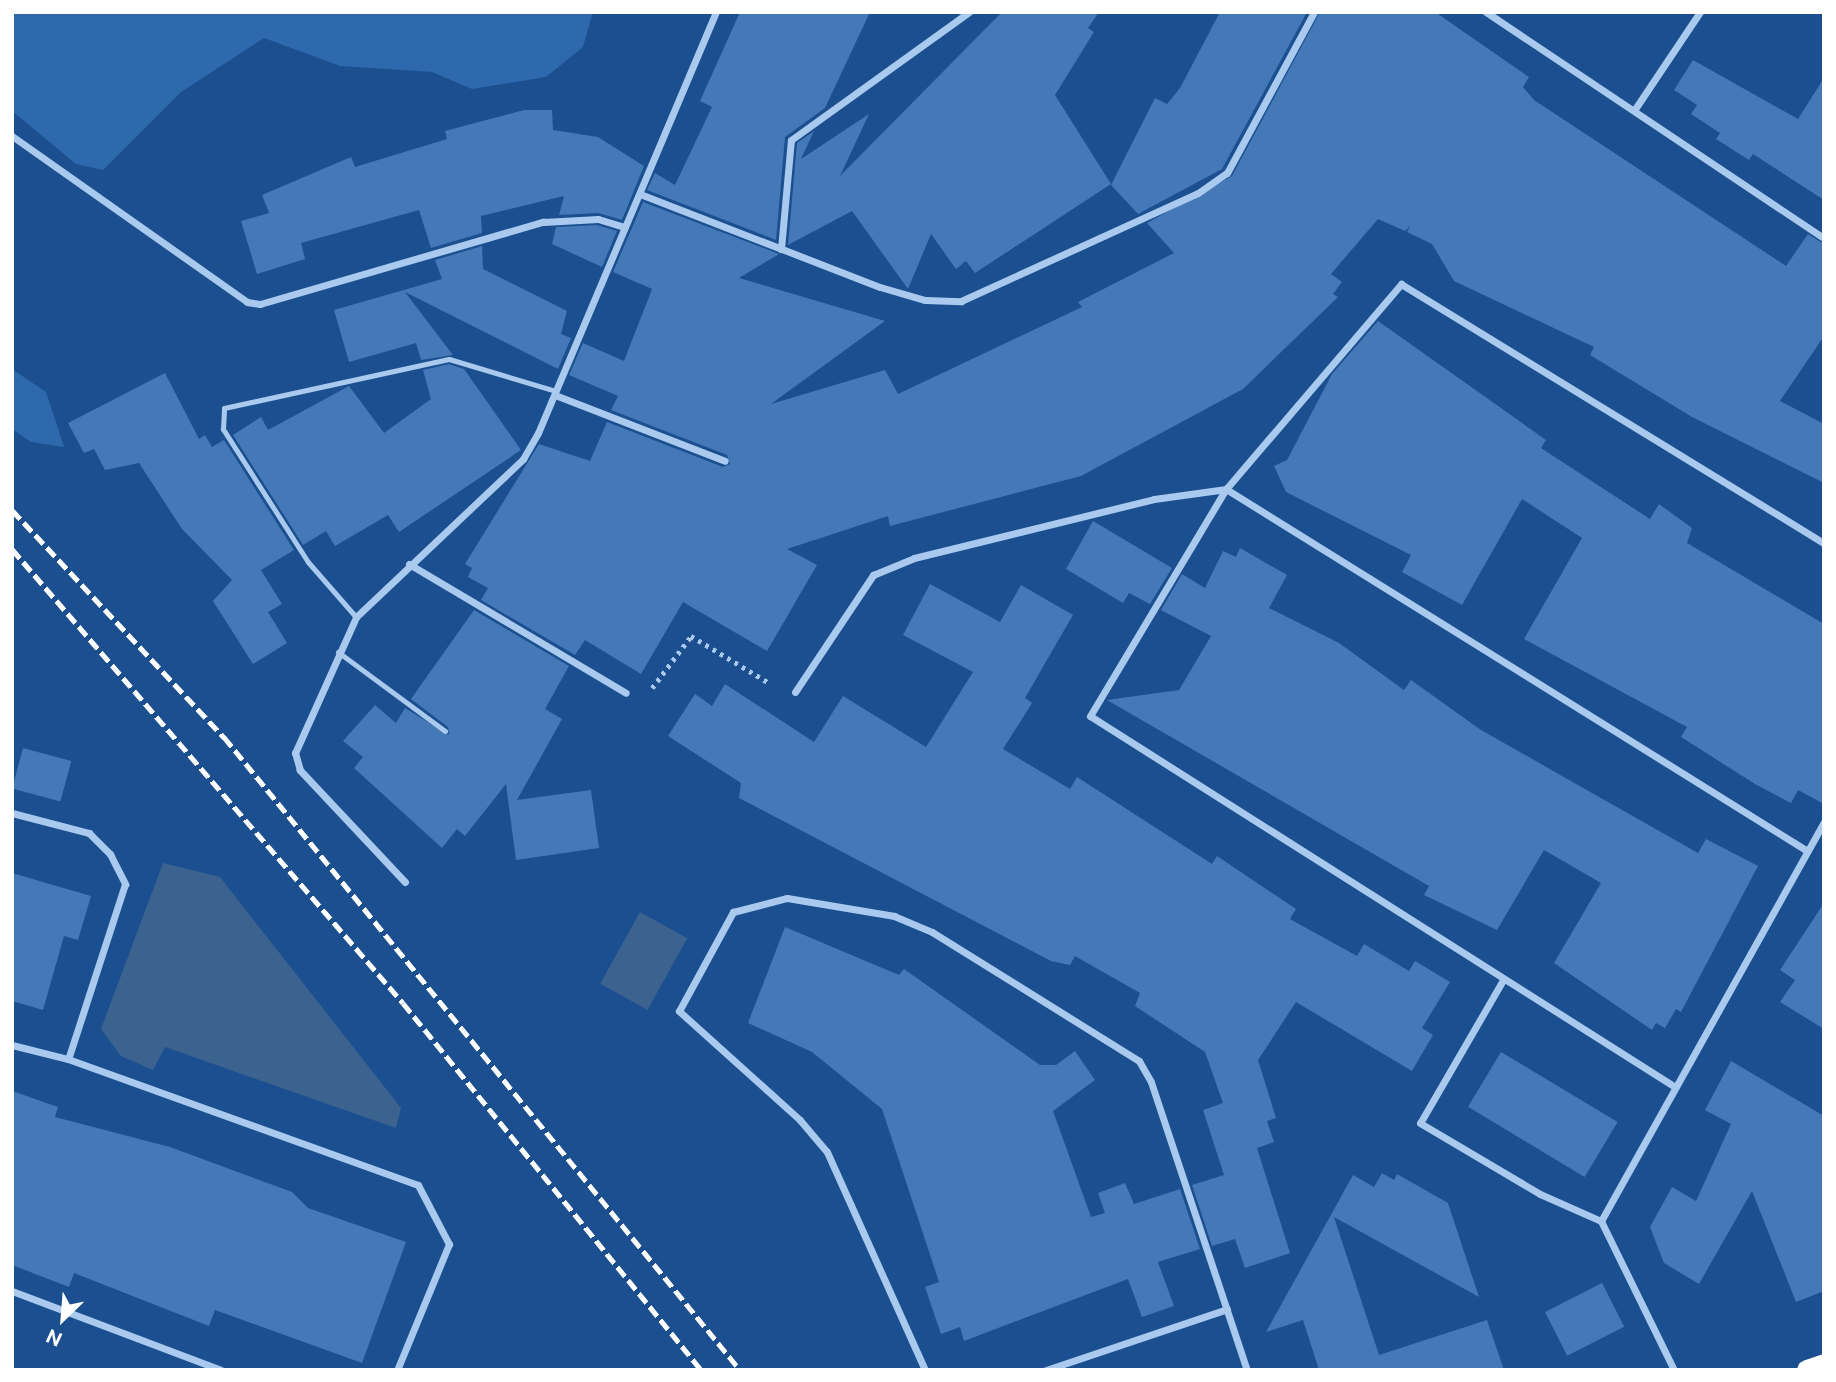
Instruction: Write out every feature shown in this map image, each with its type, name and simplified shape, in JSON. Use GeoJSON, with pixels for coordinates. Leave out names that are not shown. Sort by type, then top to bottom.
{"type":"FeatureCollection","features":[{"type":"Feature","properties":{"kind":"highway"},"geometry":{"type":"LineString","coordinates":[[1807,1370],[1824,1364]]}},
{"type":"Feature","properties":{"kind":"street"},"geometry":{"type":"LineString","coordinates":[[405,882],[300,770],[295,753],[356,617],[523,459],[555,393],[716,12]]}},
{"type":"Feature","properties":{"kind":"street"},"geometry":{"type":"LineString","coordinates":[[781,249],[791,140],[969,12]]}},
{"type":"Feature","properties":{"kind":"street"},"geometry":{"type":"LineString","coordinates":[[640,194],[781,249],[925,300],[985,293],[1227,173],[1314,12]]}},
{"type":"Feature","properties":{"kind":"street"},"geometry":{"type":"LineString","coordinates":[[1486,12],[1824,238]]}},
{"type":"Feature","properties":{"kind":"street"},"geometry":{"type":"LineString","coordinates":[[1634,109],[1700,12]]}},
{"type":"Feature","properties":{"kind":"street"},"geometry":{"type":"LineString","coordinates":[[12,136],[247,302],[260,304],[543,222],[598,219],[625,227]]}},
{"type":"Feature","properties":{"kind":"street"},"geometry":{"type":"LineString","coordinates":[[1672,1085],[1090,716],[1226,489],[1401,284],[1824,543]]}},
{"type":"Feature","properties":{"kind":"street"},"geometry":{"type":"LineString","coordinates":[[555,393],[725,461]]}},
{"type":"Feature","properties":{"kind":"street"},"geometry":{"type":"LineString","coordinates":[[796,692],[873,575],[914,558],[1154,499],[1226,489],[1806,850]]}},
{"type":"Feature","properties":{"kind":"street"},"geometry":{"type":"LineString","coordinates":[[409,564],[626,693]]}},
{"type":"Feature","properties":{"kind":"street"},"geometry":{"type":"LineString","coordinates":[[12,813],[89,833],[110,854],[125,884],[68,1059]]}},
{"type":"Feature","properties":{"kind":"street"},"geometry":{"type":"LineString","coordinates":[[1601,1221],[1672,1085],[1824,822]]}},
{"type":"Feature","properties":{"kind":"street"},"geometry":{"type":"LineString","coordinates":[[925,1370],[827,1152],[800,1120],[679,1011],[733,912],[787,898],[894,916],[1110,1038],[1139,1061],[1151,1082],[1247,1370]]}},
{"type":"Feature","properties":{"kind":"street"},"geometry":{"type":"LineString","coordinates":[[1503,980],[1420,1122],[1540,1194],[1601,1221],[1674,1370]]}},
{"type":"Feature","properties":{"kind":"street"},"geometry":{"type":"LineString","coordinates":[[12,1045],[68,1059],[418,1185],[450,1244],[397,1370]]}},
{"type":"Feature","properties":{"kind":"street"},"geometry":{"type":"LineString","coordinates":[[12,1291],[221,1370]]}},
{"type":"Feature","properties":{"kind":"street"},"geometry":{"type":"LineString","coordinates":[[1046,1370],[1227,1309]]}},
{"type":"Feature","properties":{"kind":"lane"},"geometry":{"type":"LineString","coordinates":[[356,617],[308,562],[223,429],[224,408],[449,359],[555,393]]}},
{"type":"Feature","properties":{"kind":"lane"},"geometry":{"type":"LineString","coordinates":[[338,652],[445,731]]}},
{"type":"Feature","properties":{"kind":"path"},"geometry":{"type":"LineString","coordinates":[[626,693],[641,702],[691,636],[758,680],[796,692]]}},
{"type":"Feature","properties":{"kind":"shaded area"},"geometry":{"type":"Polygon","coordinates":[[[12,12],[593,12],[583,47],[546,77],[472,89],[432,72],[340,66],[264,38],[181,92],[103,170],[76,164],[12,111],[12,12]]]}},
{"type":"Feature","properties":{"kind":"shaded area"},"geometry":{"type":"Polygon","coordinates":[[[12,369],[46,392],[64,447],[31,442],[12,429],[12,369]]]}},
{"type":"Feature","properties":{"kind":"shaded area"},"geometry":{"type":"Polygon","coordinates":[[[163,863],[220,877],[401,1108],[396,1128],[165,1047],[153,1070],[121,1056],[101,1029],[163,863]]]}},
{"type":"Feature","properties":{"kind":"shaded area"},"geometry":{"type":"Polygon","coordinates":[[[640,912],[687,938],[647,1010],[600,984],[640,912]]]}},
{"type":"Feature","properties":{"kind":"building"},"geometry":{"type":"Polygon","coordinates":[[[740,12],[870,12],[825,108],[785,137],[776,240],[647,190],[655,173],[675,185],[712,107],[700,101],[740,12]]]}},
{"type":"Feature","properties":{"kind":"building"},"geometry":{"type":"Polygon","coordinates":[[[1002,12],[1099,12],[1088,28],[1094,32],[1055,95],[1111,184],[975,273],[966,261],[956,269],[931,234],[908,289],[852,211],[788,245],[797,143],[814,131],[801,159],[869,114],[840,176],[1002,12]]]}},
{"type":"Feature","properties":{"kind":"building"},"geometry":{"type":"Polygon","coordinates":[[[1220,12],[1307,12],[1222,169],[1138,214],[1111,185],[1155,98],[1167,104],[1180,88],[1220,12]]]}},
{"type":"Feature","properties":{"kind":"building"},"geometry":{"type":"Polygon","coordinates":[[[1320,12],[1435,12],[1529,77],[1523,87],[1534,100],[1786,266],[1808,234],[1824,244],[1824,336],[1780,401],[1824,424],[1824,483],[1692,417],[1590,355],[1594,347],[1454,281],[1432,244],[1407,232],[1410,226],[1405,231],[1378,219],[1331,274],[1342,282],[1333,294],[1338,297],[1243,389],[1081,476],[890,526],[888,516],[787,549],[817,565],[767,651],[683,602],[641,674],[585,640],[575,655],[481,600],[488,588],[468,577],[472,568],[465,564],[539,444],[590,461],[607,422],[723,467],[730,464],[727,455],[611,410],[618,396],[569,375],[583,343],[624,361],[652,289],[613,272],[643,202],[779,254],[739,278],[885,321],[771,404],[885,370],[898,394],[1082,307],[1078,302],[1174,253],[1147,223],[1232,176],[1320,12]]]}},
{"type":"Feature","properties":{"kind":"building"},"geometry":{"type":"Polygon","coordinates":[[[1693,60],[1798,119],[1824,78],[1824,200],[1753,154],[1749,160],[1716,139],[1720,133],[1691,114],[1697,105],[1674,90],[1693,60]]]}},
{"type":"Feature","properties":{"kind":"building"},"geometry":{"type":"Polygon","coordinates":[[[524,110],[552,110],[553,130],[598,137],[644,166],[622,220],[598,213],[559,215],[564,196],[481,216],[482,233],[431,248],[419,210],[301,243],[305,259],[257,274],[241,221],[269,213],[262,195],[351,157],[355,167],[447,139],[445,131],[524,110]]]}},
{"type":"Feature","properties":{"kind":"building"},"geometry":{"type":"Polygon","coordinates":[[[597,225],[617,231],[602,267],[552,244],[556,227],[597,225]]]}},
{"type":"Feature","properties":{"kind":"building"},"geometry":{"type":"Polygon","coordinates":[[[482,246],[483,269],[567,311],[561,334],[571,338],[558,369],[405,292],[453,355],[421,360],[416,343],[349,362],[334,310],[442,279],[435,260],[482,246]]]}},
{"type":"Feature","properties":{"kind":"building"},"geometry":{"type":"Polygon","coordinates":[[[1378,321],[1546,440],[1541,448],[1650,519],[1659,504],[1692,528],[1687,543],[1824,624],[1824,804],[1798,790],[1791,803],[1755,784],[1681,737],[1687,727],[1524,639],[1582,538],[1522,499],[1462,605],[1402,572],[1411,555],[1286,492],[1274,466],[1287,460],[1332,374],[1378,321]]]}},
{"type":"Feature","properties":{"kind":"building"},"geometry":{"type":"Polygon","coordinates":[[[449,364],[464,369],[521,450],[399,532],[388,515],[335,546],[326,531],[303,545],[233,435],[261,417],[268,430],[349,386],[384,433],[431,399],[423,370],[449,364]]]}},
{"type":"Feature","properties":{"kind":"building"},"geometry":{"type":"Polygon","coordinates":[[[165,373],[199,439],[205,435],[212,447],[224,440],[294,550],[261,570],[282,604],[268,612],[287,643],[253,664],[213,601],[232,580],[182,529],[139,463],[105,470],[94,449],[84,453],[68,423],[165,373]]]}},
{"type":"Feature","properties":{"kind":"building"},"geometry":{"type":"Polygon","coordinates":[[[1093,521],[1172,568],[1150,604],[1129,593],[1123,603],[1066,569],[1093,521]]]}},
{"type":"Feature","properties":{"kind":"building"},"geometry":{"type":"Polygon","coordinates":[[[1240,548],[1287,575],[1269,608],[1339,643],[1404,690],[1411,680],[1481,730],[1698,853],[1706,839],[1758,866],[1681,1012],[1676,1009],[1665,1028],[1656,1023],[1652,1030],[1554,963],[1601,883],[1544,850],[1497,930],[1424,895],[1429,886],[1107,700],[1179,690],[1211,636],[1161,610],[1182,574],[1205,588],[1223,551],[1236,557],[1240,548]]]}},
{"type":"Feature","properties":{"kind":"building"},"geometry":{"type":"Polygon","coordinates":[[[930,584],[1000,622],[1021,585],[1073,615],[1025,698],[1032,703],[1003,749],[1070,789],[1077,777],[1212,864],[1217,856],[1296,909],[1290,919],[1357,956],[1364,944],[1409,971],[1415,961],[1450,982],[1422,1028],[1433,1035],[1412,1071],[1296,1002],[1258,1060],[1276,1118],[1267,1121],[1274,1142],[1257,1148],[1290,1253],[1245,1268],[1235,1239],[1212,1246],[1192,1185],[1224,1175],[1203,1110],[1223,1103],[1205,1052],[1135,1006],[1140,993],[1075,956],[1070,965],[1051,961],[739,798],[741,783],[668,736],[695,694],[712,706],[725,684],[814,742],[843,696],[926,747],[973,672],[903,635],[930,584]]]}},
{"type":"Feature","properties":{"kind":"building"},"geometry":{"type":"Polygon","coordinates":[[[474,610],[569,666],[545,709],[562,719],[517,800],[591,790],[599,848],[516,860],[506,784],[465,836],[457,829],[442,848],[354,768],[363,757],[343,741],[375,705],[396,723],[405,708],[449,735],[448,727],[411,699],[474,610]]]}},
{"type":"Feature","properties":{"kind":"building"},"geometry":{"type":"Polygon","coordinates":[[[23,748],[71,761],[60,802],[12,789],[23,748]]]}},
{"type":"Feature","properties":{"kind":"building"},"geometry":{"type":"Polygon","coordinates":[[[12,873],[91,896],[78,940],[64,936],[43,1010],[12,1001],[12,873]]]}},
{"type":"Feature","properties":{"kind":"building"},"geometry":{"type":"Polygon","coordinates":[[[1824,903],[1824,1029],[1780,1002],[1795,980],[1780,970],[1824,903]]]}},
{"type":"Feature","properties":{"kind":"building"},"geometry":{"type":"Polygon","coordinates":[[[785,927],[899,975],[904,969],[1040,1065],[1056,1065],[1075,1051],[1095,1080],[1053,1111],[1091,1217],[1105,1213],[1098,1193],[1125,1183],[1134,1204],[1180,1189],[1200,1249],[1158,1262],[1174,1306],[1142,1317],[1128,1279],[964,1341],[960,1327],[941,1334],[925,1287],[939,1282],[882,1109],[812,1052],[748,1023],[785,927]]]}},
{"type":"Feature","properties":{"kind":"building"},"geometry":{"type":"Polygon","coordinates":[[[1501,1052],[1618,1122],[1585,1177],[1468,1107],[1501,1052]]]}},
{"type":"Feature","properties":{"kind":"building"},"geometry":{"type":"Polygon","coordinates":[[[1731,1061],[1824,1116],[1824,1291],[1796,1302],[1752,1191],[1699,1284],[1664,1263],[1650,1227],[1672,1187],[1696,1201],[1731,1124],[1705,1110],[1731,1061]]]}},
{"type":"Feature","properties":{"kind":"building"},"geometry":{"type":"Polygon","coordinates":[[[12,1091],[58,1107],[55,1117],[170,1147],[292,1192],[308,1208],[406,1242],[362,1363],[215,1310],[209,1326],[74,1273],[69,1287],[12,1265],[12,1091]]]}},
{"type":"Feature","properties":{"kind":"building"},"geometry":{"type":"Polygon","coordinates":[[[1382,1173],[1394,1180],[1397,1174],[1448,1203],[1479,1297],[1334,1217],[1379,1355],[1487,1320],[1504,1370],[1319,1370],[1303,1320],[1266,1332],[1353,1175],[1374,1187],[1382,1173]]]}},
{"type":"Feature","properties":{"kind":"building"},"geometry":{"type":"Polygon","coordinates":[[[1602,1283],[1624,1327],[1567,1356],[1545,1312],[1602,1283]]]}},
{"type":"Feature","properties":{"kind":"railway"},"geometry":{"type":"LineString","coordinates":[[12,510],[224,737],[740,1370]]}},
{"type":"Feature","properties":{"kind":"railway"},"geometry":{"type":"LineString","coordinates":[[12,549],[403,1003],[701,1370]]}}]}
